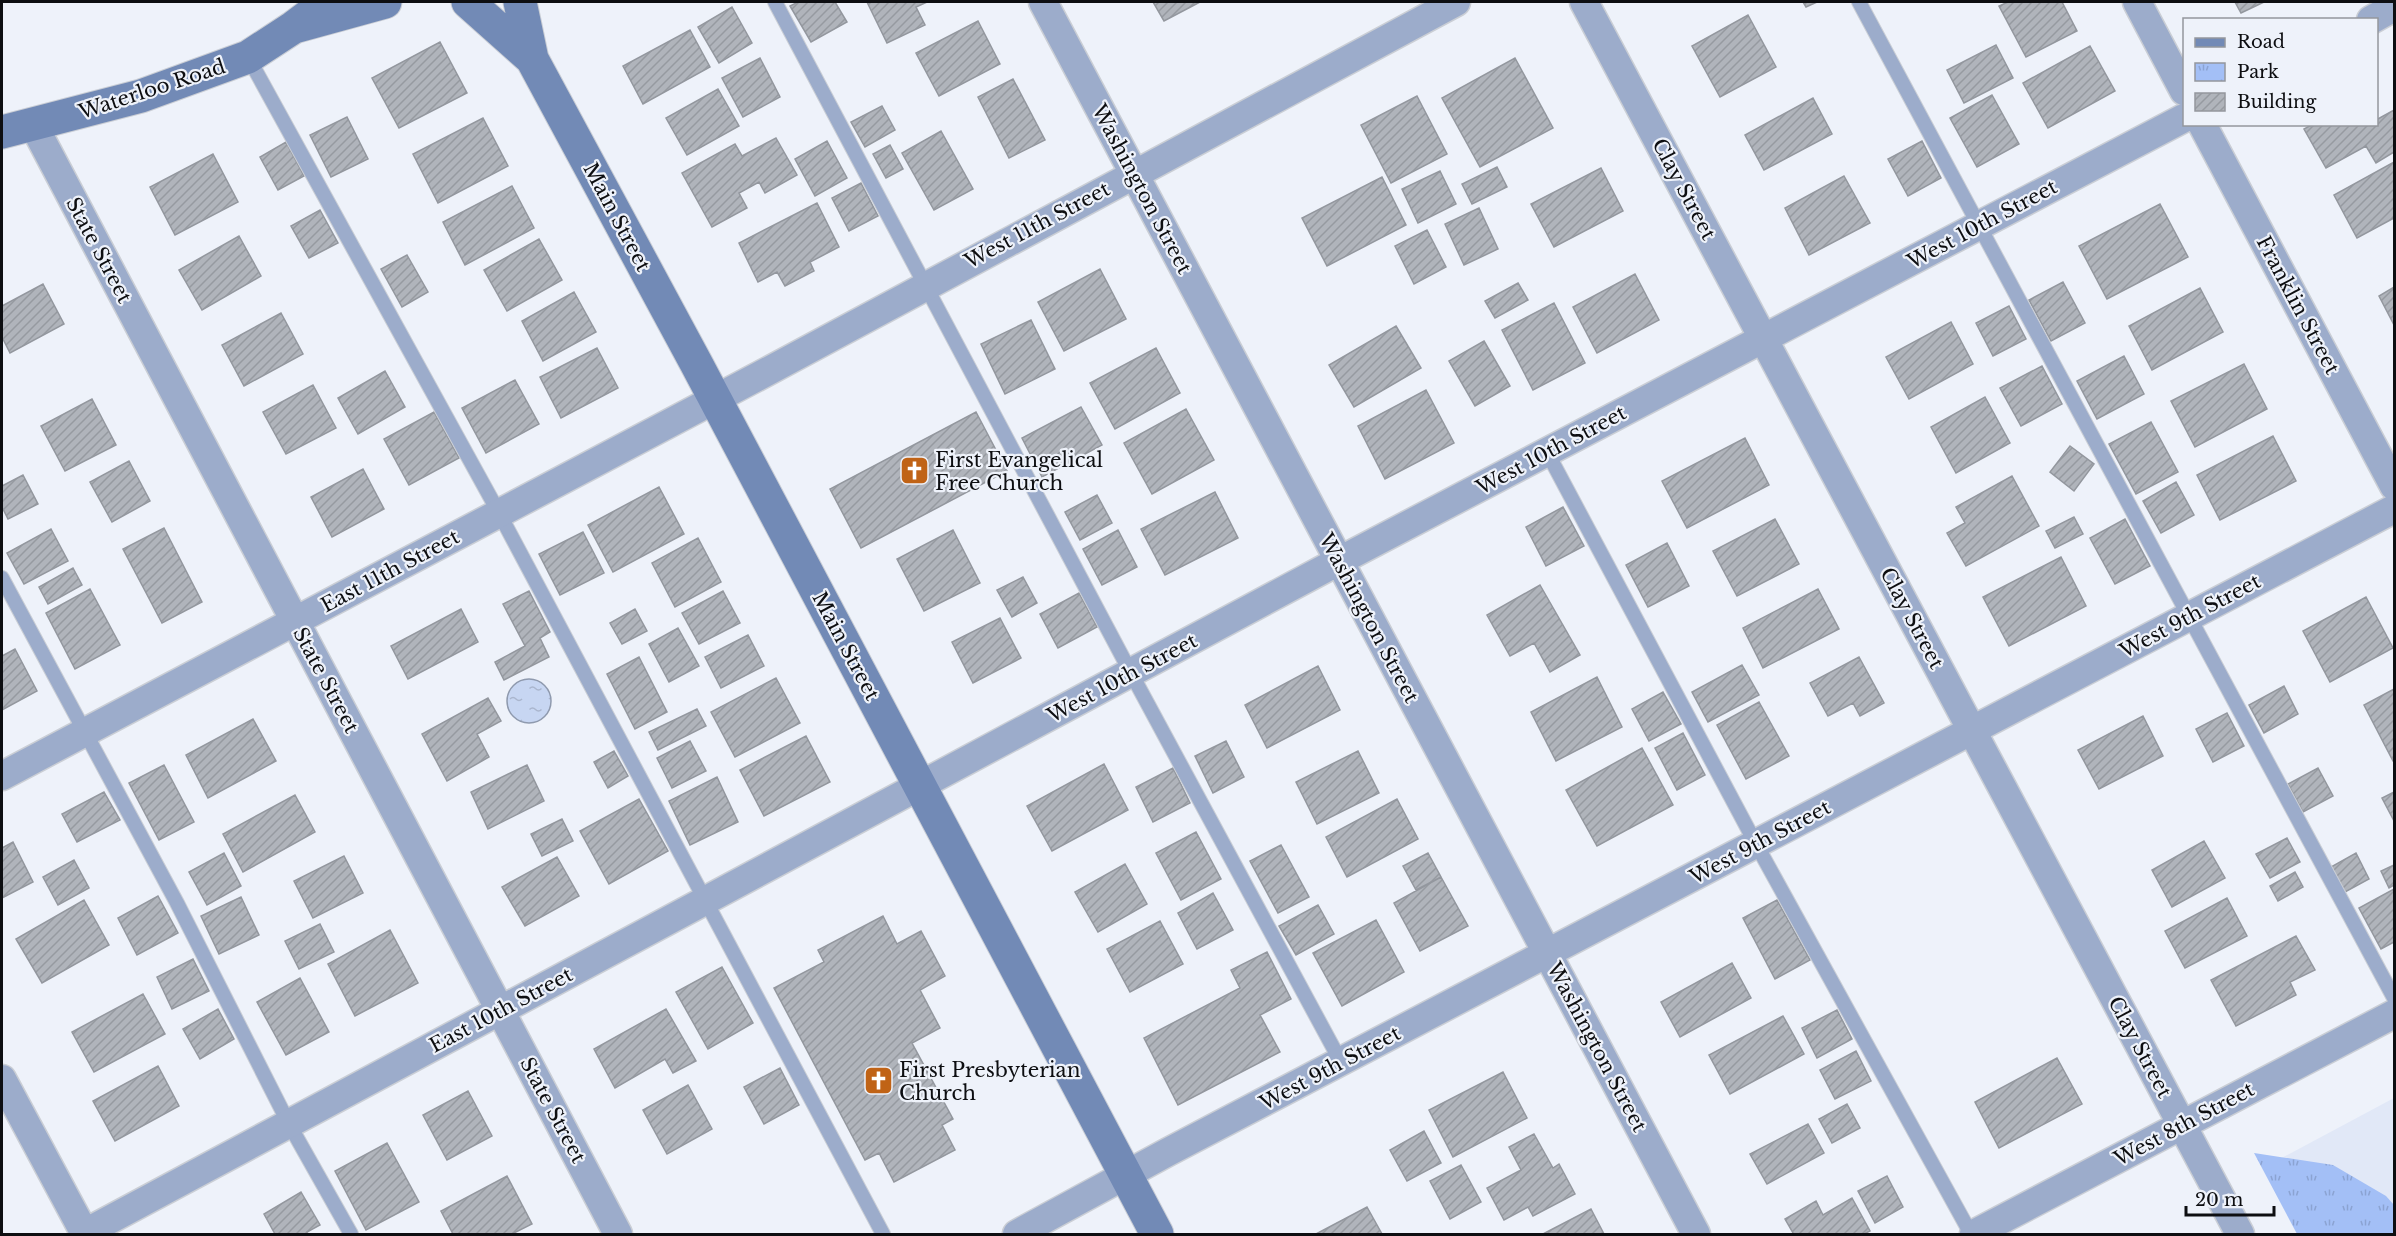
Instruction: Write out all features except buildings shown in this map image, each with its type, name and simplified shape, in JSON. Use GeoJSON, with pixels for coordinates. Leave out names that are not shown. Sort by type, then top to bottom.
{"type":"FeatureCollection","features":[{"type":"Feature","properties":{"kind":"main road","name":"Waterloo Road"},"geometry":{"type":"LineString","coordinates":[[2,132],[34,126],[141,96],[248,57],[327,2]]}},
{"type":"Feature","properties":{"kind":"main road","name":"Waterloo Road"},"geometry":{"type":"LineString","coordinates":[[294,27],[385,2]]}},
{"type":"Feature","properties":{"kind":"main road","name":"Main Street"},"geometry":{"type":"LineString","coordinates":[[468,2],[532,59]]}},
{"type":"Feature","properties":{"kind":"main road","name":"Main Street"},"geometry":{"type":"LineString","coordinates":[[520,2],[532,59],[715,399],[1157,1234]]}},
{"type":"Feature","properties":{"kind":"street","name":"Washington Street"},"geometry":{"type":"LineString","coordinates":[[1043,2],[1696,1234]]}},
{"type":"Feature","properties":{"kind":"street","name":"West 11th Street"},"geometry":{"type":"LineString","coordinates":[[715,399],[1133,172],[1456,2]]}},
{"type":"Feature","properties":{"kind":"street","name":"Clay Street"},"geometry":{"type":"LineString","coordinates":[[1584,2],[2240,1234]]}},
{"type":"Feature","properties":{"kind":"street"},"geometry":{"type":"LineString","coordinates":[[2137,2],[2183,89]]}},
{"type":"Feature","properties":{"kind":"street"},"geometry":{"type":"LineString","coordinates":[[2375,18],[2394,7]]}},
{"type":"Feature","properties":{"kind":"street","name":"West 10th Street"},"geometry":{"type":"LineString","coordinates":[[920,786],[1339,561],[2183,118]]}},
{"type":"Feature","properties":{"kind":"street","name":"State Street"},"geometry":{"type":"LineString","coordinates":[[34,126],[618,1234]]}},
{"type":"Feature","properties":{"kind":"street","name":"Franklin Street"},"geometry":{"type":"LineString","coordinates":[[2203,126],[2394,486]]}},
{"type":"Feature","properties":{"kind":"street","name":"East 11th Street"},"geometry":{"type":"LineString","coordinates":[[2,776],[715,399]]}},
{"type":"Feature","properties":{"kind":"street","name":"West 9th Street"},"geometry":{"type":"LineString","coordinates":[[1017,1234],[1125,1175],[2394,509]]}},
{"type":"Feature","properties":{"kind":"street","name":"East 10th Street"},"geometry":{"type":"LineString","coordinates":[[84,1234],[920,786]]}},
{"type":"Feature","properties":{"kind":"street","name":"West 8th Street"},"geometry":{"type":"LineString","coordinates":[[1972,1234],[2394,1014]]}},
{"type":"Feature","properties":{"kind":"street"},"geometry":{"type":"LineString","coordinates":[[2,1079],[84,1234]]}},
{"type":"Feature","properties":{"kind":"lane"},"geometry":{"type":"LineString","coordinates":[[775,2],[1131,673],[1341,1062]]}},
{"type":"Feature","properties":{"kind":"lane"},"geometry":{"type":"LineString","coordinates":[[1859,2],[1977,227],[2191,615],[2394,998]]}},
{"type":"Feature","properties":{"kind":"lane"},"geometry":{"type":"LineString","coordinates":[[248,57],[499,513],[883,1234]]}},
{"type":"Feature","properties":{"kind":"lane"},"geometry":{"type":"LineString","coordinates":[[1548,452],[1756,844],[1972,1234]]}},
{"type":"Feature","properties":{"kind":"lane"},"geometry":{"type":"LineString","coordinates":[[2,578],[177,903],[289,1124],[351,1234]]}},
{"type":"Feature","properties":{"kind":"shaded area"},"geometry":{"type":"Polygon","coordinates":[[[2394,1098],[2394,1234],[2276,1161],[2394,1098]]]}},
{"type":"Feature","properties":{"kind":"green space"},"geometry":{"type":"Polygon","coordinates":[[[2254,1153],[2333,1165],[2386,1196],[2394,1205],[2394,1234],[2297,1234],[2254,1153]]]}},
{"type":"Feature","properties":{"kind":"water"},"geometry":{"type":"Polygon","coordinates":[[[529,679],[544,686],[551,701],[544,716],[529,723],[514,716],[507,701],[514,686],[529,679]]]}},
{"type":"Feature","properties":{"kind":"place","name":"First Evangelical Free Church"},"geometry":{"type":"Point","coordinates":[914,471]}},
{"type":"Feature","properties":{"kind":"place","name":"First Presbyterian Church"},"geometry":{"type":"Point","coordinates":[878,1081]}}]}
